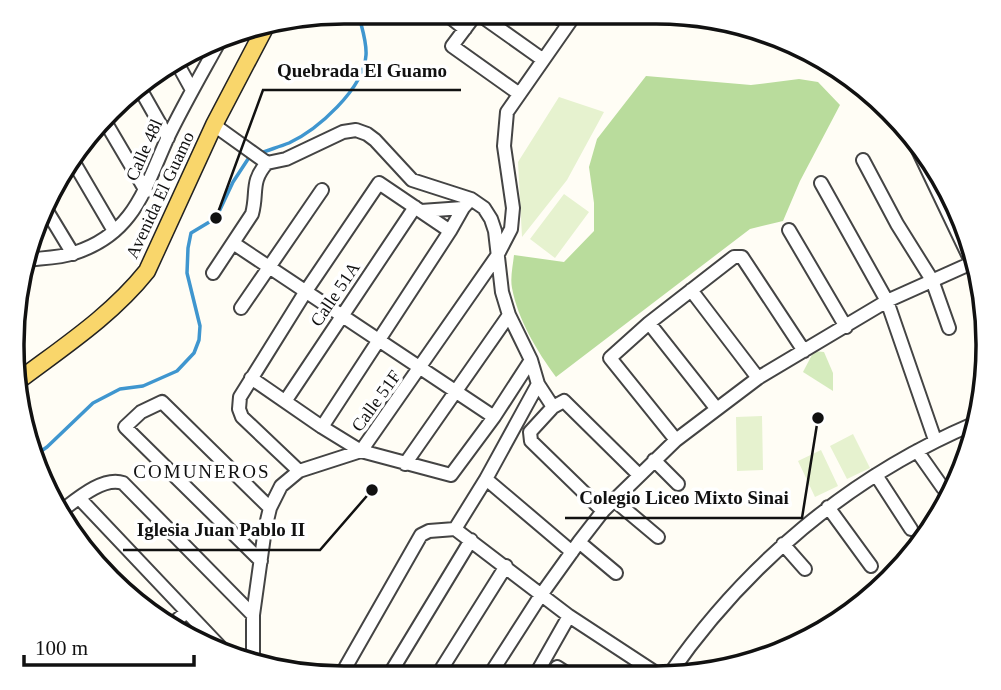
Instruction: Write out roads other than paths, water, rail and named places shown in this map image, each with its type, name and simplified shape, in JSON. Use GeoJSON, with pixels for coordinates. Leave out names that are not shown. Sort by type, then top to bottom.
{"type":"FeatureCollection","features":[{"type":"Feature","properties":{"kind":"main road","name":"Avenida El Guamo"},"geometry":{"type":"LineString","coordinates":[[26,376],[97,322],[147,271],[214,125],[261,35]]}},
{"type":"Feature","properties":{"kind":"street"},"geometry":{"type":"LineString","coordinates":[[459,24],[465,29]]}},
{"type":"Feature","properties":{"kind":"street"},"geometry":{"type":"LineString","coordinates":[[470,24],[452,46],[518,93],[568,24]]}},
{"type":"Feature","properties":{"kind":"street"},"geometry":{"type":"LineString","coordinates":[[491,24],[542,59]]}},
{"type":"Feature","properties":{"kind":"street","name":"Calle 48l"},"geometry":{"type":"LineString","coordinates":[[114,231],[132,214],[146,191],[168,138],[213,53]]}},
{"type":"Feature","properties":{"kind":"street"},"geometry":{"type":"LineString","coordinates":[[181,70],[192,90]]}},
{"type":"Feature","properties":{"kind":"street","name":"Calle 51F"},"geometry":{"type":"LineString","coordinates":[[253,652],[253,615],[261,561],[270,508],[281,486],[299,471],[362,451],[497,256],[510,229],[513,208],[504,128],[507,112],[518,93]]}},
{"type":"Feature","properties":{"kind":"street"},"geometry":{"type":"LineString","coordinates":[[144,96],[168,138]]}},
{"type":"Feature","properties":{"kind":"street"},"geometry":{"type":"LineString","coordinates":[[214,125],[263,160],[286,159],[343,132],[356,130],[375,140],[412,180],[467,204],[484,208],[491,219],[502,292],[509,316],[531,360],[537,384],[639,475]]}},
{"type":"Feature","properties":{"kind":"street"},"geometry":{"type":"LineString","coordinates":[[109,128],[146,191]]}},
{"type":"Feature","properties":{"kind":"street"},"geometry":{"type":"LineString","coordinates":[[213,273],[252,214],[255,181],[263,160]]}},
{"type":"Feature","properties":{"kind":"street"},"geometry":{"type":"LineString","coordinates":[[863,160],[897,224],[932,280],[949,328]]}},
{"type":"Feature","properties":{"kind":"street"},"geometry":{"type":"LineString","coordinates":[[36,259],[73,254],[94,245],[114,231],[78,169]]}},
{"type":"Feature","properties":{"kind":"street"},"geometry":{"type":"LineString","coordinates":[[299,471],[242,417],[239,409],[240,397],[251,378],[379,183],[450,232]]}},
{"type":"Feature","properties":{"kind":"street"},"geometry":{"type":"LineString","coordinates":[[821,183],[887,301],[935,440]]}},
{"type":"Feature","properties":{"kind":"street"},"geometry":{"type":"LineString","coordinates":[[241,308],[322,190]]}},
{"type":"Feature","properties":{"kind":"street"},"geometry":{"type":"LineString","coordinates":[[418,209],[467,204]]}},
{"type":"Feature","properties":{"kind":"street"},"geometry":{"type":"LineString","coordinates":[[322,427],[467,204]]}},
{"type":"Feature","properties":{"kind":"street","name":"Calle 51A"},"geometry":{"type":"LineString","coordinates":[[286,400],[418,209]]}},
{"type":"Feature","properties":{"kind":"street"},"geometry":{"type":"LineString","coordinates":[[51,218],[73,254]]}},
{"type":"Feature","properties":{"kind":"street"},"geometry":{"type":"LineString","coordinates":[[789,230],[846,327]]}},
{"type":"Feature","properties":{"kind":"street"},"geometry":{"type":"LineString","coordinates":[[233,243],[494,417]]}},
{"type":"Feature","properties":{"kind":"street"},"geometry":{"type":"LineString","coordinates":[[676,440],[611,357],[649,323],[734,257],[742,257],[804,351]]}},
{"type":"Feature","properties":{"kind":"street"},"geometry":{"type":"LineString","coordinates":[[495,666],[541,595],[603,511],[676,440],[758,378],[887,301],[967,265]]}},
{"type":"Feature","properties":{"kind":"street"},"geometry":{"type":"LineString","coordinates":[[691,290],[758,378]]}},
{"type":"Feature","properties":{"kind":"street"},"geometry":{"type":"LineString","coordinates":[[405,464],[509,316]]}},
{"type":"Feature","properties":{"kind":"street"},"geometry":{"type":"LineString","coordinates":[[649,323],[716,408]]}},
{"type":"Feature","properties":{"kind":"street"},"geometry":{"type":"LineString","coordinates":[[251,378],[362,451],[451,475],[494,417],[531,360]]}},
{"type":"Feature","properties":{"kind":"street"},"geometry":{"type":"LineString","coordinates":[[455,529],[486,479],[537,384]]}},
{"type":"Feature","properties":{"kind":"street"},"geometry":{"type":"LineString","coordinates":[[261,561],[125,427],[141,412],[162,402],[270,508]]}},
{"type":"Feature","properties":{"kind":"street"},"geometry":{"type":"LineString","coordinates":[[559,404],[530,432],[529,437],[603,511]]}},
{"type":"Feature","properties":{"kind":"street"},"geometry":{"type":"LineString","coordinates":[[676,665],[697,635],[740,586],[783,544],[828,507],[935,440],[965,430]]}},
{"type":"Feature","properties":{"kind":"street"},"geometry":{"type":"LineString","coordinates":[[917,451],[943,488]]}},
{"type":"Feature","properties":{"kind":"street"},"geometry":{"type":"LineString","coordinates":[[654,460],[678,484]]}},
{"type":"Feature","properties":{"kind":"street"},"geometry":{"type":"LineString","coordinates":[[876,475],[911,529]]}},
{"type":"Feature","properties":{"kind":"street"},"geometry":{"type":"LineString","coordinates":[[486,479],[575,547],[616,573]]}},
{"type":"Feature","properties":{"kind":"street"},"geometry":{"type":"LineString","coordinates":[[68,506],[108,482],[116,480],[123,483],[253,615]]}},
{"type":"Feature","properties":{"kind":"street"},"geometry":{"type":"LineString","coordinates":[[79,498],[209,635]]}},
{"type":"Feature","properties":{"kind":"street"},"geometry":{"type":"LineString","coordinates":[[614,500],[658,537]]}},
{"type":"Feature","properties":{"kind":"street"},"geometry":{"type":"LineString","coordinates":[[828,507],[871,566]]}},
{"type":"Feature","properties":{"kind":"street"},"geometry":{"type":"LineString","coordinates":[[346,666],[421,535],[429,531],[455,529],[569,616],[645,666]]}},
{"type":"Feature","properties":{"kind":"street"},"geometry":{"type":"LineString","coordinates":[[395,666],[471,540]]}},
{"type":"Feature","properties":{"kind":"street"},"geometry":{"type":"LineString","coordinates":[[783,544],[805,569]]}},
{"type":"Feature","properties":{"kind":"street"},"geometry":{"type":"LineString","coordinates":[[443,666],[506,566]]}},
{"type":"Feature","properties":{"kind":"street"},"geometry":{"type":"LineString","coordinates":[[178,619],[186,611]]}},
{"type":"Feature","properties":{"kind":"street"},"geometry":{"type":"LineString","coordinates":[[541,666],[569,616]]}},
{"type":"Feature","properties":{"kind":"waterway"},"geometry":{"type":"LineString","coordinates":[[258,154],[289,143],[313,129],[348,94],[357,81],[366,55],[361,24]]}},
{"type":"Feature","properties":{"kind":"waterway"},"geometry":{"type":"LineString","coordinates":[[43,450],[93,403],[120,389],[143,386],[177,371],[194,353],[200,326],[187,273],[191,233],[216,218],[233,182],[250,156]]}},
{"type":"Feature","properties":{"kind":"place","name":"Quebrada El Guamo"},"geometry":{"type":"Point","coordinates":[216,218]}},
{"type":"Feature","properties":{"kind":"place","name":"Colegio Liceo Mixto Sinai"},"geometry":{"type":"Point","coordinates":[818,418]}},
{"type":"Feature","properties":{"kind":"place","name":"Iglesia Juan Pablo II"},"geometry":{"type":"Point","coordinates":[372,490]}},
{"type":"Feature","properties":{"kind":"district","name":"COMUNEROS"},"geometry":{"type":"Point","coordinates":[202,471]}}]}
